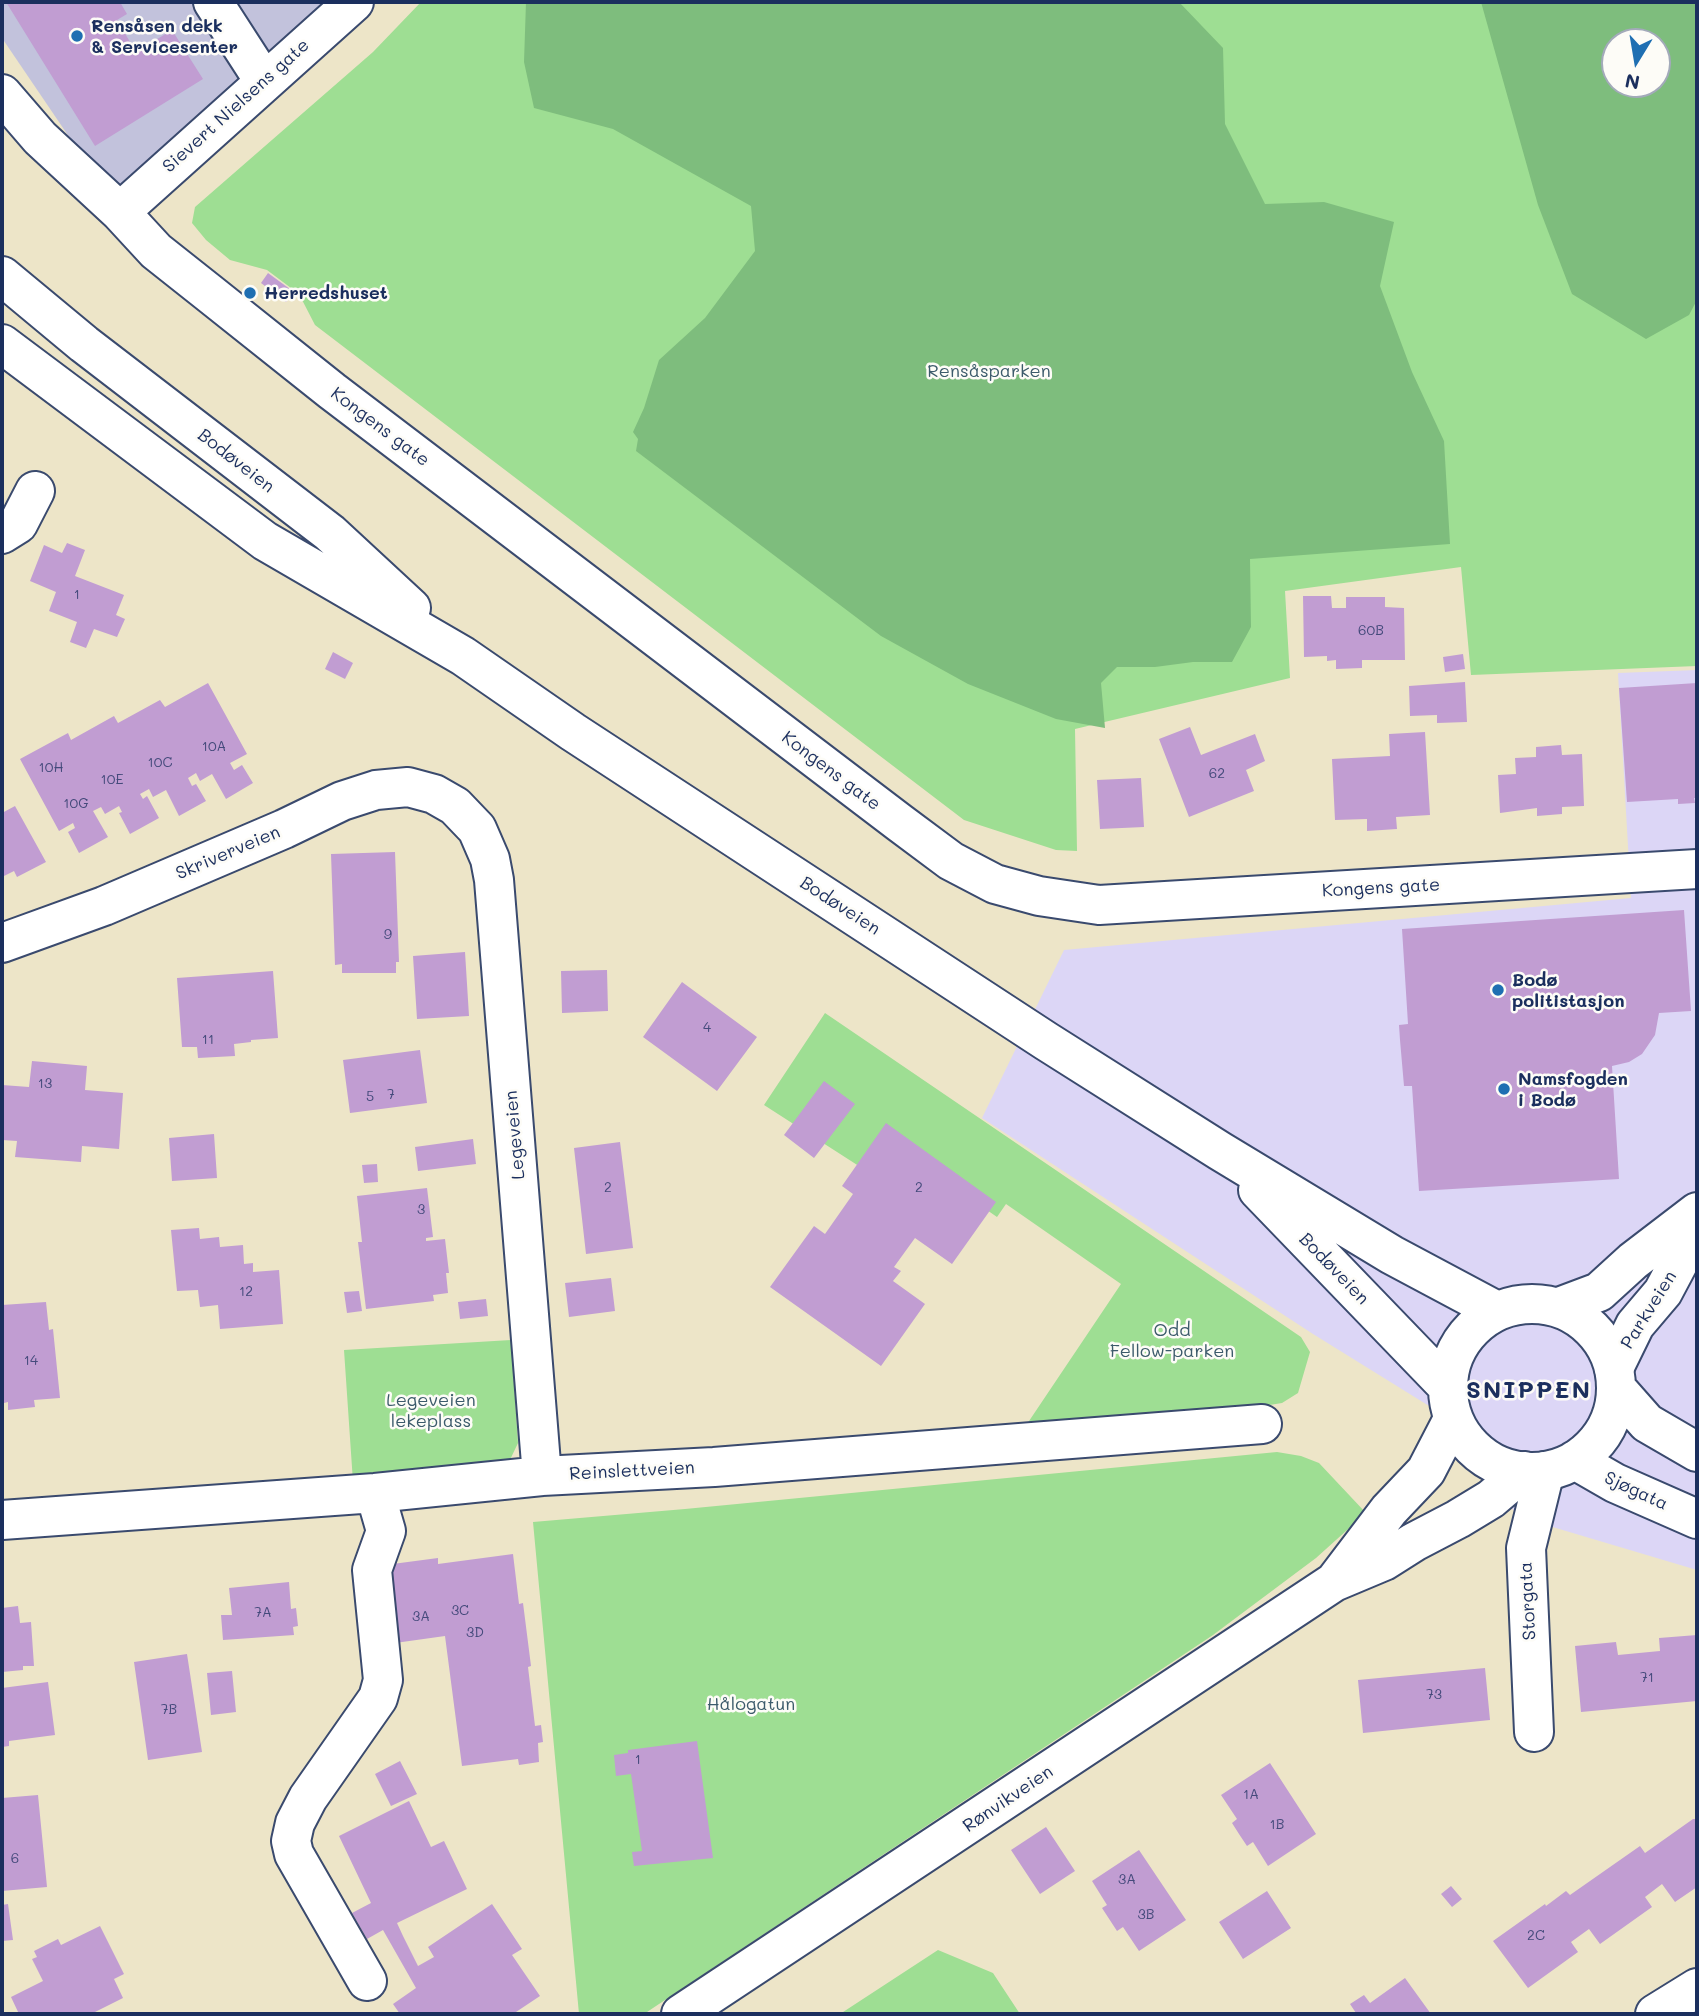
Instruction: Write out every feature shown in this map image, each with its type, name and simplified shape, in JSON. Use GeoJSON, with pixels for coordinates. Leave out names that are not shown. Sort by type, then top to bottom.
{"type":"FeatureCollection","features":[{"type":"Feature","properties":{"kind":"main road"},"geometry":{"type":"LineString","coordinates":[[213,2],[264,81]]}},
{"type":"Feature","properties":{"kind":"main road","name":"Sievert Nielsens gate"},"geometry":{"type":"LineString","coordinates":[[120,212],[354,2]]}},
{"type":"Feature","properties":{"kind":"main road","name":"Kongens gate"},"geometry":{"type":"LineString","coordinates":[[2,94],[40,138],[120,212],[156,251],[364,415],[900,824],[951,861],[995,884],[1050,898],[1099,905],[1697,869]]}},
{"type":"Feature","properties":{"kind":"main road","name":"Bodøveien"},"geometry":{"type":"LineString","coordinates":[[2,276],[84,344],[330,533],[463,656]]}},
{"type":"Feature","properties":{"kind":"main road","name":"Bodøveien"},"geometry":{"type":"LineString","coordinates":[[2,344],[265,541],[463,656],[573,732],[1046,1041],[1220,1151],[1392,1255],[1497,1311]]}},
{"type":"Feature","properties":{"kind":"main road"},"geometry":{"type":"LineString","coordinates":[[2,534],[18,524],[35,491]]}},
{"type":"Feature","properties":{"kind":"main road","name":"Skriverveien"},"geometry":{"type":"LineString","coordinates":[[2,943],[104,906],[285,829],[342,801],[376,790],[408,788],[434,794],[455,806]]}},
{"type":"Feature","properties":{"kind":"main road","name":"Legeveien"},"geometry":{"type":"LineString","coordinates":[[455,806],[477,829],[490,859],[494,880],[542,1476]]}},
{"type":"Feature","properties":{"kind":"main road","name":"Bodøveien"},"geometry":{"type":"LineString","coordinates":[[1220,1151],[1451,1403]]}},
{"type":"Feature","properties":{"kind":"main road","name":"Parkveien"},"geometry":{"type":"LineString","coordinates":[[1559,1307],[1599,1292],[1633,1261],[1697,1212]]}},
{"type":"Feature","properties":{"kind":"main road","name":"Parkveien"},"geometry":{"type":"LineString","coordinates":[[1616,1379],[1635,1325],[1663,1292],[1681,1258],[1697,1212]]}},
{"type":"Feature","properties":{"kind":"main road"},"geometry":{"type":"LineString","coordinates":[[1616,1379],[1614,1411],[1605,1430],[1592,1447],[1548,1467],[1494,1463],[1470,1444],[1451,1403],[1451,1364],[1461,1341],[1477,1324],[1497,1311],[1528,1303],[1559,1307],[1584,1321],[1603,1342],[1616,1379],[1647,1423],[1697,1452]]}},
{"type":"Feature","properties":{"kind":"main road","name":"Rønvikveien"},"geometry":{"type":"LineString","coordinates":[[1334,1582],[1389,1510],[1426,1471],[1451,1403]]}},
{"type":"Feature","properties":{"kind":"main road","name":"Reinslettveien"},"geometry":{"type":"LineString","coordinates":[[2,1520],[375,1493],[542,1476],[714,1467],[1262,1424]]}},
{"type":"Feature","properties":{"kind":"main road","name":"Rønvikveien"},"geometry":{"type":"LineString","coordinates":[[681,2014],[1334,1582],[1384,1561],[1548,1467]]}},
{"type":"Feature","properties":{"kind":"main road","name":"Sjøgata"},"geometry":{"type":"LineString","coordinates":[[1548,1467],[1615,1483],[1697,1519]]}},
{"type":"Feature","properties":{"kind":"main road","name":"Storgata"},"geometry":{"type":"LineString","coordinates":[[1534,1732],[1526,1548],[1548,1467]]}},
{"type":"Feature","properties":{"kind":"main road"},"geometry":{"type":"LineString","coordinates":[[367,1981],[294,1854],[290,1841],[295,1823],[308,1798],[378,1698],[383,1680],[373,1570],[386,1531],[375,1493]]}},
{"type":"Feature","properties":{"kind":"main road"},"geometry":{"type":"LineString","coordinates":[[1655,2014],[1697,1988]]}},
{"type":"Feature","properties":{"kind":"shaded area"},"geometry":{"type":"Polygon","coordinates":[[[2,2],[354,2],[120,212],[2,38],[2,2]]]}},
{"type":"Feature","properties":{"kind":"shaded area"},"geometry":{"type":"Polygon","coordinates":[[[1697,670],[1697,1570],[1519,1517],[1484,1474],[1456,1447],[1442,1414],[1313,1334],[982,1118],[1064,950],[1631,898],[1618,673],[1697,670]]]}},
{"type":"Feature","properties":{"kind":"green space","name":"Rensåsparken"},"geometry":{"type":"Polygon","coordinates":[[[421,2],[1697,2],[1697,666],[1471,675],[1461,567],[1285,591],[1290,678],[1075,729],[1077,851],[1056,850],[964,820],[315,325],[299,294],[267,270],[230,260],[206,240],[192,223],[195,207],[373,52],[421,2]]]}},
{"type":"Feature","properties":{"kind":"green space"},"geometry":{"type":"Polygon","coordinates":[[[526,2],[1179,2],[1223,48],[1225,124],[1265,204],[1324,202],[1394,222],[1380,286],[1412,372],[1444,441],[1450,544],[1250,559],[1251,627],[1232,662],[1117,667],[1101,683],[1105,728],[1056,719],[968,684],[881,636],[636,451],[638,439],[633,432],[644,408],[659,360],[705,318],[755,251],[751,206],[613,129],[534,108],[524,62],[526,2]]]}},
{"type":"Feature","properties":{"kind":"green space"},"geometry":{"type":"Polygon","coordinates":[[[1481,2],[1697,2],[1697,300],[1689,315],[1646,339],[1572,294],[1538,205],[1481,2]]]}},
{"type":"Feature","properties":{"kind":"green space","name":"Odd Fellow-parken"},"geometry":{"type":"Polygon","coordinates":[[[825,1013],[1301,1337],[1310,1352],[1298,1393],[1282,1403],[1257,1407],[1025,1427],[1121,1284],[1006,1204],[997,1217],[886,1140],[865,1170],[764,1105],[825,1013]]]}},
{"type":"Feature","properties":{"kind":"green space","name":"Legeveien lekeplass"},"geometry":{"type":"Polygon","coordinates":[[[511,1340],[518,1443],[508,1464],[353,1482],[344,1350],[511,1340]]]}},
{"type":"Feature","properties":{"kind":"green space","name":"Hålogatun"},"geometry":{"type":"Polygon","coordinates":[[[1277,1452],[1301,1456],[1319,1463],[1366,1513],[1316,1558],[1213,1635],[644,2014],[579,2014],[533,1522],[1277,1452]]]}},
{"type":"Feature","properties":{"kind":"green space"},"geometry":{"type":"Polygon","coordinates":[[[938,1950],[993,1973],[1020,2014],[840,2014],[938,1950]]]}},
{"type":"Feature","properties":{"kind":"building"},"geometry":{"type":"Polygon","coordinates":[[[6,2],[120,2],[127,14],[117,20],[136,52],[172,30],[203,79],[95,146],[6,2]]]}},
{"type":"Feature","properties":{"kind":"building"},"geometry":{"type":"Polygon","coordinates":[[[268,273],[294,292],[286,302],[261,283],[268,273]]]}},
{"type":"Feature","properties":{"kind":"building"},"geometry":{"type":"Polygon","coordinates":[[[67,543],[85,550],[75,576],[124,595],[116,615],[125,619],[117,637],[94,629],[86,648],[70,642],[77,622],[49,611],[56,592],[30,581],[44,545],[62,553],[67,543]]]}},
{"type":"Feature","properties":{"kind":"building"},"geometry":{"type":"Polygon","coordinates":[[[1303,596],[1331,596],[1332,608],[1346,608],[1346,597],[1385,597],[1385,607],[1404,608],[1405,660],[1362,660],[1362,668],[1336,669],[1336,660],[1327,661],[1327,656],[1304,657],[1303,596]]]}},
{"type":"Feature","properties":{"kind":"building"},"geometry":{"type":"Polygon","coordinates":[[[333,652],[353,663],[345,679],[325,669],[333,652]]]}},
{"type":"Feature","properties":{"kind":"building"},"geometry":{"type":"Polygon","coordinates":[[[1463,654],[1465,669],[1445,672],[1443,657],[1463,654]]]}},
{"type":"Feature","properties":{"kind":"building"},"geometry":{"type":"Polygon","coordinates":[[[1465,682],[1467,722],[1437,723],[1437,715],[1410,716],[1409,686],[1465,682]]]}},
{"type":"Feature","properties":{"kind":"building"},"geometry":{"type":"Polygon","coordinates":[[[208,683],[247,754],[230,763],[234,770],[242,765],[253,783],[226,799],[212,774],[200,781],[196,773],[188,778],[192,786],[196,784],[206,801],[179,816],[166,790],[153,797],[149,789],[140,794],[143,799],[147,796],[159,818],[130,834],[119,813],[122,812],[119,806],[105,814],[101,807],[93,811],[108,837],[79,853],[68,832],[75,828],[73,823],[59,831],[20,759],[68,733],[71,740],[114,716],[118,723],[160,700],[165,707],[208,683]]]}},
{"type":"Feature","properties":{"kind":"building"},"geometry":{"type":"Polygon","coordinates":[[[1697,683],[1695,803],[1678,804],[1678,799],[1627,802],[1619,688],[1697,683]]]}},
{"type":"Feature","properties":{"kind":"building"},"geometry":{"type":"Polygon","coordinates":[[[1190,727],[1201,755],[1255,734],[1265,761],[1246,770],[1254,791],[1189,817],[1159,739],[1190,727]]]}},
{"type":"Feature","properties":{"kind":"building"},"geometry":{"type":"Polygon","coordinates":[[[1425,732],[1430,815],[1396,817],[1397,829],[1367,831],[1367,819],[1335,820],[1332,759],[1390,756],[1389,734],[1425,732]]]}},
{"type":"Feature","properties":{"kind":"building"},"geometry":{"type":"Polygon","coordinates":[[[1561,745],[1562,755],[1582,754],[1584,806],[1562,807],[1562,814],[1537,816],[1537,808],[1500,813],[1498,775],[1516,774],[1515,758],[1536,757],[1536,747],[1561,745]]]}},
{"type":"Feature","properties":{"kind":"building"},"geometry":{"type":"Polygon","coordinates":[[[1141,778],[1144,827],[1100,829],[1097,780],[1141,778]]]}},
{"type":"Feature","properties":{"kind":"building"},"geometry":{"type":"Polygon","coordinates":[[[15,806],[46,862],[17,877],[14,871],[2,877],[2,813],[15,806]]]}},
{"type":"Feature","properties":{"kind":"building"},"geometry":{"type":"Polygon","coordinates":[[[395,852],[399,962],[396,962],[396,973],[342,973],[342,964],[335,965],[331,854],[395,852]]]}},
{"type":"Feature","properties":{"kind":"building"},"geometry":{"type":"Polygon","coordinates":[[[1684,910],[1691,1011],[1659,1013],[1655,1035],[1642,1054],[1629,1062],[1612,1066],[1619,1179],[1419,1191],[1412,1086],[1404,1086],[1399,1025],[1408,1024],[1402,929],[1684,910]]]}},
{"type":"Feature","properties":{"kind":"building"},"geometry":{"type":"Polygon","coordinates":[[[465,952],[469,1016],[417,1019],[413,956],[465,952]]]}},
{"type":"Feature","properties":{"kind":"building"},"geometry":{"type":"Polygon","coordinates":[[[607,970],[608,1011],[562,1013],[561,971],[607,970]]]}},
{"type":"Feature","properties":{"kind":"building"},"geometry":{"type":"Polygon","coordinates":[[[273,971],[278,1038],[234,1044],[235,1056],[198,1058],[197,1047],[182,1047],[177,978],[273,971]]]}},
{"type":"Feature","properties":{"kind":"building"},"geometry":{"type":"Polygon","coordinates":[[[682,982],[757,1037],[717,1091],[643,1037],[682,982]]]}},
{"type":"Feature","properties":{"kind":"building"},"geometry":{"type":"Polygon","coordinates":[[[420,1050],[427,1103],[350,1113],[343,1060],[420,1050]]]}},
{"type":"Feature","properties":{"kind":"building"},"geometry":{"type":"Polygon","coordinates":[[[32,1061],[87,1066],[85,1090],[123,1093],[119,1149],[82,1146],[81,1162],[15,1157],[17,1141],[2,1140],[2,1085],[29,1087],[32,1061]]]}},
{"type":"Feature","properties":{"kind":"building"},"geometry":{"type":"Polygon","coordinates":[[[824,1081],[855,1104],[814,1158],[784,1135],[824,1081]]]}},
{"type":"Feature","properties":{"kind":"building"},"geometry":{"type":"Polygon","coordinates":[[[886,1123],[996,1202],[952,1264],[915,1238],[894,1267],[901,1271],[893,1281],[925,1304],[881,1366],[770,1287],[814,1226],[825,1234],[853,1194],[842,1186],[886,1123]]]}},
{"type":"Feature","properties":{"kind":"building"},"geometry":{"type":"Polygon","coordinates":[[[214,1134],[217,1178],[172,1181],[169,1138],[214,1134]]]}},
{"type":"Feature","properties":{"kind":"building"},"geometry":{"type":"Polygon","coordinates":[[[473,1139],[476,1164],[418,1171],[415,1147],[473,1139]]]}},
{"type":"Feature","properties":{"kind":"building"},"geometry":{"type":"Polygon","coordinates":[[[620,1142],[633,1248],[586,1254],[574,1148],[620,1142]]]}},
{"type":"Feature","properties":{"kind":"building"},"geometry":{"type":"Polygon","coordinates":[[[377,1164],[378,1182],[364,1183],[362,1165],[377,1164]]]}},
{"type":"Feature","properties":{"kind":"building"},"geometry":{"type":"Polygon","coordinates":[[[427,1188],[433,1237],[426,1238],[426,1241],[445,1239],[449,1273],[446,1273],[448,1293],[433,1295],[434,1301],[366,1309],[358,1242],[362,1242],[357,1196],[427,1188]]]}},
{"type":"Feature","properties":{"kind":"building"},"geometry":{"type":"Polygon","coordinates":[[[199,1228],[200,1239],[219,1237],[220,1247],[243,1245],[244,1264],[253,1263],[253,1272],[279,1270],[283,1324],[220,1329],[218,1305],[200,1307],[198,1290],[177,1291],[171,1230],[199,1228]]]}},
{"type":"Feature","properties":{"kind":"building"},"geometry":{"type":"Polygon","coordinates":[[[611,1278],[615,1311],[569,1317],[565,1283],[611,1278]]]}},
{"type":"Feature","properties":{"kind":"building"},"geometry":{"type":"Polygon","coordinates":[[[359,1291],[362,1311],[347,1313],[344,1292],[359,1291]]]}},
{"type":"Feature","properties":{"kind":"building"},"geometry":{"type":"Polygon","coordinates":[[[486,1299],[488,1316],[460,1319],[458,1302],[486,1299]]]}},
{"type":"Feature","properties":{"kind":"building"},"geometry":{"type":"Polygon","coordinates":[[[46,1302],[49,1330],[53,1329],[60,1398],[34,1400],[35,1407],[8,1410],[8,1402],[4,1403],[2,1387],[2,1305],[46,1302]]]}},
{"type":"Feature","properties":{"kind":"building"},"geometry":{"type":"Polygon","coordinates":[[[513,1554],[519,1604],[523,1603],[535,1726],[541,1725],[543,1742],[538,1743],[539,1762],[519,1765],[518,1759],[462,1766],[445,1636],[395,1643],[385,1565],[438,1558],[438,1564],[513,1554]]]}},
{"type":"Feature","properties":{"kind":"building"},"geometry":{"type":"Polygon","coordinates":[[[289,1582],[291,1609],[296,1608],[298,1626],[293,1627],[294,1635],[223,1640],[221,1615],[232,1615],[229,1588],[289,1582]]]}},
{"type":"Feature","properties":{"kind":"building"},"geometry":{"type":"Polygon","coordinates":[[[18,1606],[20,1623],[31,1622],[34,1666],[2,1672],[2,1608],[18,1606]]]}},
{"type":"Feature","properties":{"kind":"building"},"geometry":{"type":"Polygon","coordinates":[[[1697,1635],[1697,1701],[1581,1712],[1575,1646],[1616,1642],[1618,1655],[1660,1651],[1659,1638],[1697,1635]]]}},
{"type":"Feature","properties":{"kind":"building"},"geometry":{"type":"Polygon","coordinates":[[[187,1654],[202,1752],[148,1760],[134,1662],[187,1654]]]}},
{"type":"Feature","properties":{"kind":"building"},"geometry":{"type":"Polygon","coordinates":[[[1485,1668],[1490,1720],[1363,1733],[1358,1680],[1485,1668]]]}},
{"type":"Feature","properties":{"kind":"building"},"geometry":{"type":"Polygon","coordinates":[[[232,1671],[236,1712],[211,1715],[207,1673],[232,1671]]]}},
{"type":"Feature","properties":{"kind":"building"},"geometry":{"type":"Polygon","coordinates":[[[48,1682],[55,1735],[9,1741],[9,1746],[2,1747],[2,1688],[48,1682]]]}},
{"type":"Feature","properties":{"kind":"building","name":"Hålogatun"},"geometry":{"type":"Polygon","coordinates":[[[697,1741],[713,1858],[634,1866],[632,1852],[642,1851],[631,1774],[616,1776],[614,1755],[628,1753],[628,1750],[697,1741]]]}},
{"type":"Feature","properties":{"kind":"building"},"geometry":{"type":"Polygon","coordinates":[[[400,1761],[417,1794],[391,1806],[375,1774],[400,1761]]]}},
{"type":"Feature","properties":{"kind":"building"},"geometry":{"type":"Polygon","coordinates":[[[1270,1763],[1316,1834],[1268,1866],[1253,1842],[1247,1846],[1239,1834],[1232,1823],[1237,1819],[1221,1795],[1270,1763]]]}},
{"type":"Feature","properties":{"kind":"building"},"geometry":{"type":"Polygon","coordinates":[[[38,1795],[47,1887],[2,1891],[2,1798],[38,1795]]]}},
{"type":"Feature","properties":{"kind":"building"},"geometry":{"type":"Polygon","coordinates":[[[409,1801],[431,1847],[444,1841],[467,1889],[397,1923],[403,1936],[418,1966],[434,1957],[428,1947],[492,1904],[522,1949],[512,1955],[540,1996],[513,2014],[400,2014],[393,2004],[416,1988],[383,1930],[367,1939],[352,1913],[371,1903],[339,1836],[409,1801]]]}},
{"type":"Feature","properties":{"kind":"building"},"geometry":{"type":"Polygon","coordinates":[[[1693,1819],[1697,1819],[1697,1887],[1675,1902],[1662,1884],[1645,1897],[1652,1907],[1600,1944],[1589,1929],[1571,1942],[1578,1952],[1528,1988],[1493,1941],[1566,1891],[1570,1895],[1640,1846],[1645,1853],[1693,1819]]]}},
{"type":"Feature","properties":{"kind":"building"},"geometry":{"type":"Polygon","coordinates":[[[1046,1827],[1075,1871],[1040,1894],[1011,1850],[1046,1827]]]}},
{"type":"Feature","properties":{"kind":"building"},"geometry":{"type":"Polygon","coordinates":[[[1139,1850],[1186,1920],[1139,1951],[1123,1927],[1117,1931],[1102,1908],[1107,1905],[1092,1881],[1139,1850]]]}},
{"type":"Feature","properties":{"kind":"building"},"geometry":{"type":"Polygon","coordinates":[[[1451,1886],[1462,1899],[1452,1907],[1441,1894],[1451,1886]]]}},
{"type":"Feature","properties":{"kind":"building"},"geometry":{"type":"Polygon","coordinates":[[[1267,1891],[1291,1928],[1243,1959],[1219,1922],[1267,1891]]]}},
{"type":"Feature","properties":{"kind":"building"},"geometry":{"type":"Polygon","coordinates":[[[8,1904],[13,1940],[2,1941],[2,1905],[8,1904]]]}},
{"type":"Feature","properties":{"kind":"building"},"geometry":{"type":"Polygon","coordinates":[[[100,1926],[124,1974],[114,1979],[123,1998],[91,2014],[19,2014],[11,1997],[43,1981],[32,1959],[37,1957],[34,1951],[58,1939],[61,1945],[100,1926]]]}},
{"type":"Feature","properties":{"kind":"building"},"geometry":{"type":"Polygon","coordinates":[[[1405,1978],[1431,2014],[1354,2014],[1356,2013],[1350,2004],[1364,1995],[1370,2003],[1405,1978]]]}},
{"type":"Feature","properties":{"kind":"place","name":"Rensåsen dekk & Servicesenter"},"geometry":{"type":"Point","coordinates":[77,36]}},
{"type":"Feature","properties":{"kind":"place","name":"Herredshuset"},"geometry":{"type":"Point","coordinates":[250,293]}},
{"type":"Feature","properties":{"kind":"place","name":"Bodø politistasjon"},"geometry":{"type":"Point","coordinates":[1498,990]}},
{"type":"Feature","properties":{"kind":"place","name":"Namsfogden i Bodø"},"geometry":{"type":"Point","coordinates":[1504,1089]}},
{"type":"Feature","properties":{"kind":"district","name":"SNIPPEN"},"geometry":{"type":"Point","coordinates":[1529,1391]}}]}
